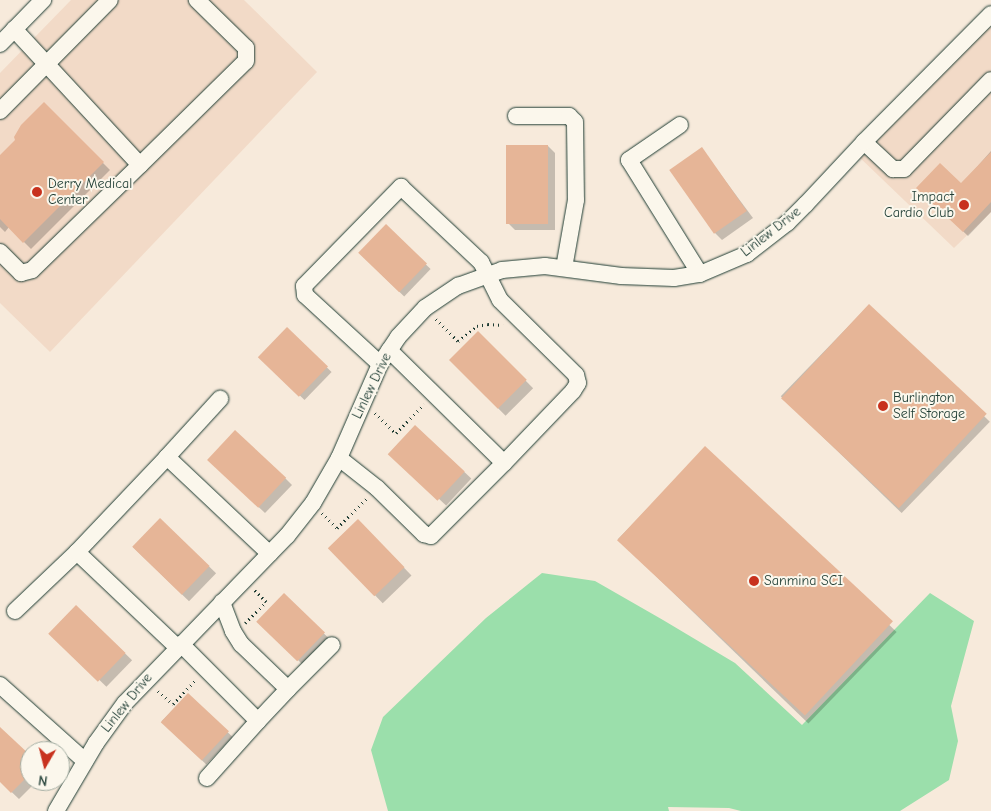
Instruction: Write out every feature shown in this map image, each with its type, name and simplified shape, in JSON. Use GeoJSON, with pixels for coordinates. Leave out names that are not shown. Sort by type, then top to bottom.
{"type":"FeatureCollection","features":[{"type":"Feature","properties":{"kind":"street"},"geometry":{"type":"LineString","coordinates":[[0,44],[43,0]]}},
{"type":"Feature","properties":{"kind":"street"},"geometry":{"type":"LineString","coordinates":[[0,111],[110,0]]}},
{"type":"Feature","properties":{"kind":"street"},"geometry":{"type":"LineString","coordinates":[[0,252],[21,273],[32,270],[246,61],[246,48],[197,0]]}},
{"type":"Feature","properties":{"kind":"street","name":"Linlew Drive"},"geometry":{"type":"LineString","coordinates":[[56,811],[85,761],[124,703],[270,554],[313,503],[339,458],[385,357],[425,308],[458,286],[489,274],[526,267],[564,268],[648,278],[674,278],[700,274],[746,254],[774,233],[806,204],[864,142],[991,14]]}},
{"type":"Feature","properties":{"kind":"street"},"geometry":{"type":"LineString","coordinates":[[14,29],[140,165]]}},
{"type":"Feature","properties":{"kind":"street"},"geometry":{"type":"LineString","coordinates":[[864,142],[893,169],[904,169],[991,80]]}},
{"type":"Feature","properties":{"kind":"street"},"geometry":{"type":"LineString","coordinates":[[516,116],[570,116],[575,122],[576,200],[564,268]]}},
{"type":"Feature","properties":{"kind":"street"},"geometry":{"type":"LineString","coordinates":[[680,125],[629,160],[700,274]]}},
{"type":"Feature","properties":{"kind":"street"},"geometry":{"type":"LineString","coordinates":[[339,458],[377,488],[424,534],[431,536],[436,534],[574,391],[578,383],[576,375],[500,300],[489,274],[470,250],[401,187],[304,286],[305,296],[434,393],[504,463]]}},
{"type":"Feature","properties":{"kind":"street"},"geometry":{"type":"LineString","coordinates":[[15,611],[76,552],[220,399]]}},
{"type":"Feature","properties":{"kind":"street"},"geometry":{"type":"LineString","coordinates":[[167,457],[270,554]]}},
{"type":"Feature","properties":{"kind":"street"},"geometry":{"type":"LineString","coordinates":[[76,552],[205,668],[258,721]]}},
{"type":"Feature","properties":{"kind":"street"},"geometry":{"type":"LineString","coordinates":[[222,602],[234,634],[288,689]]}},
{"type":"Feature","properties":{"kind":"street"},"geometry":{"type":"LineString","coordinates":[[207,778],[288,689],[332,645]]}},
{"type":"Feature","properties":{"kind":"street"},"geometry":{"type":"LineString","coordinates":[[0,685],[85,761]]}},
{"type":"Feature","properties":{"kind":"path"},"geometry":{"type":"LineString","coordinates":[[433,316],[458,341],[477,326],[488,324],[504,326],[515,315]]}},
{"type":"Feature","properties":{"kind":"path"},"geometry":{"type":"LineString","coordinates":[[370,408],[396,433],[434,393]]}},
{"type":"Feature","properties":{"kind":"path"},"geometry":{"type":"LineString","coordinates":[[319,510],[337,528],[377,488]]}},
{"type":"Feature","properties":{"kind":"path"},"geometry":{"type":"LineString","coordinates":[[234,634],[266,602],[251,587]]}},
{"type":"Feature","properties":{"kind":"path"},"geometry":{"type":"LineString","coordinates":[[153,686],[172,704],[205,668]]}},
{"type":"Feature","properties":{"kind":"shaded area"},"geometry":{"type":"Polygon","coordinates":[[[71,0],[244,0],[317,72],[50,352],[0,303],[0,73],[71,0]]]}},
{"type":"Feature","properties":{"kind":"shaded area"},"geometry":{"type":"Polygon","coordinates":[[[991,19],[991,212],[954,248],[856,154],[991,19]]]}},
{"type":"Feature","properties":{"kind":"green space"},"geometry":{"type":"Polygon","coordinates":[[[542,573],[595,581],[663,620],[735,663],[802,725],[930,593],[974,621],[951,706],[958,741],[949,780],[900,811],[741,811],[729,808],[668,807],[669,811],[388,811],[371,750],[383,717],[486,618],[542,573]]]}},
{"type":"Feature","properties":{"kind":"building","name":"Derry Medical Center"},"geometry":{"type":"Polygon","coordinates":[[[44,102],[104,162],[23,243],[0,219],[0,155],[15,140],[14,137],[21,125],[44,102]]]}},
{"type":"Feature","properties":{"kind":"building"},"geometry":{"type":"Polygon","coordinates":[[[506,145],[548,145],[548,224],[506,224],[506,145]]]}},
{"type":"Feature","properties":{"kind":"building"},"geometry":{"type":"Polygon","coordinates":[[[702,147],[747,211],[714,234],[669,170],[702,147]]]}},
{"type":"Feature","properties":{"kind":"building"},"geometry":{"type":"Polygon","coordinates":[[[991,152],[991,202],[963,232],[916,188],[940,163],[961,183],[991,152]]]}},
{"type":"Feature","properties":{"kind":"building"},"geometry":{"type":"Polygon","coordinates":[[[386,224],[427,264],[399,292],[358,253],[386,224]]]}},
{"type":"Feature","properties":{"kind":"building","name":"Burlington Self Storage"},"geometry":{"type":"Polygon","coordinates":[[[869,304],[987,414],[899,508],[781,398],[869,304]]]}},
{"type":"Feature","properties":{"kind":"building"},"geometry":{"type":"Polygon","coordinates":[[[287,327],[328,367],[299,397],[258,357],[287,327]]]}},
{"type":"Feature","properties":{"kind":"building"},"geometry":{"type":"Polygon","coordinates":[[[478,331],[527,380],[498,409],[449,360],[478,331]]]}},
{"type":"Feature","properties":{"kind":"building"},"geometry":{"type":"Polygon","coordinates":[[[415,425],[465,471],[437,501],[388,454],[415,425]]]}},
{"type":"Feature","properties":{"kind":"building"},"geometry":{"type":"Polygon","coordinates":[[[235,430],[286,478],[258,508],[207,460],[235,430]]]}},
{"type":"Feature","properties":{"kind":"building","name":"Sanmina SCI"},"geometry":{"type":"Polygon","coordinates":[[[705,446],[893,621],[805,716],[617,540],[705,446]]]}},
{"type":"Feature","properties":{"kind":"building"},"geometry":{"type":"Polygon","coordinates":[[[160,518],[210,566],[182,595],[132,547],[160,518]]]}},
{"type":"Feature","properties":{"kind":"building"},"geometry":{"type":"Polygon","coordinates":[[[358,519],[405,567],[374,596],[328,548],[358,519]]]}},
{"type":"Feature","properties":{"kind":"building"},"geometry":{"type":"Polygon","coordinates":[[[284,593],[325,633],[297,661],[256,622],[284,593]]]}},
{"type":"Feature","properties":{"kind":"building"},"geometry":{"type":"Polygon","coordinates":[[[76,605],[126,653],[98,682],[48,634],[76,605]]]}},
{"type":"Feature","properties":{"kind":"building"},"geometry":{"type":"Polygon","coordinates":[[[188,693],[229,731],[202,760],[161,722],[188,693]]]}},
{"type":"Feature","properties":{"kind":"building"},"geometry":{"type":"Polygon","coordinates":[[[0,727],[20,746],[20,784],[11,793],[0,782],[0,727]]]}},
{"type":"Feature","properties":{"kind":"place","name":"Derry Medical Center"},"geometry":{"type":"Point","coordinates":[37,192]}},
{"type":"Feature","properties":{"kind":"place","name":"Impact Cardio Club"},"geometry":{"type":"Point","coordinates":[964,205]}},
{"type":"Feature","properties":{"kind":"place","name":"Burlington Self Storage"},"geometry":{"type":"Point","coordinates":[883,406]}},
{"type":"Feature","properties":{"kind":"place","name":"Sanmina SCI"},"geometry":{"type":"Point","coordinates":[754,581]}}]}
